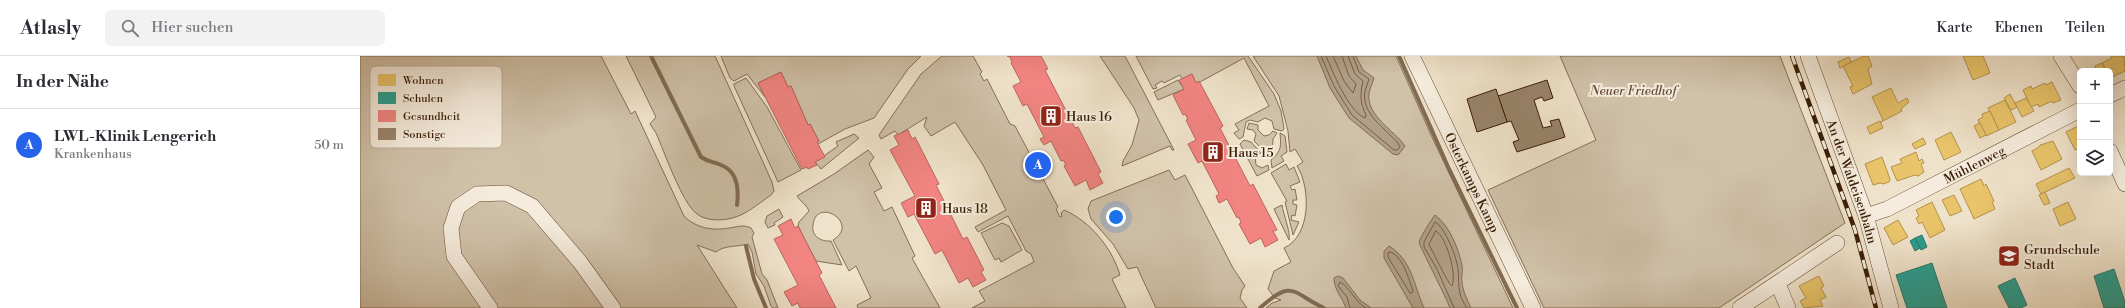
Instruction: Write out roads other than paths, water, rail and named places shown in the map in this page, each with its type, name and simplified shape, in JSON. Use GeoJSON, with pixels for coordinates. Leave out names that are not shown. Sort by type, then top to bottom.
{"type":"FeatureCollection","features":[{"type":"Feature","properties":{"kind":"street","name":"Osterkamps Kamp"},"geometry":{"type":"LineString","coordinates":[[1412,56],[1443,124],[1533,308]]}},
{"type":"Feature","properties":{"kind":"street","name":"An der Waldeisenbahn"},"geometry":{"type":"LineString","coordinates":[[1808,56],[1866,216],[1891,308]]}},
{"type":"Feature","properties":{"kind":"street"},"geometry":{"type":"LineString","coordinates":[[2061,56],[2077,81]]}},
{"type":"Feature","properties":{"kind":"street"},"geometry":{"type":"LineString","coordinates":[[2113,94],[2125,88]]}},
{"type":"Feature","properties":{"kind":"street","name":"Mühlenweg"},"geometry":{"type":"LineString","coordinates":[[1866,216],[1888,209],[2077,112]]}},
{"type":"Feature","properties":{"kind":"street"},"geometry":{"type":"LineString","coordinates":[[2113,158],[2125,184]]}},
{"type":"Feature","properties":{"kind":"street"},"geometry":{"type":"LineString","coordinates":[[490,308],[454,256],[451,228],[458,207],[477,194],[506,193],[532,206],[580,262],[613,308]]}},
{"type":"Feature","properties":{"kind":"street"},"geometry":{"type":"LineString","coordinates":[[1740,308],[1778,284],[1837,243]]}},
{"type":"Feature","properties":{"kind":"street"},"geometry":{"type":"LineString","coordinates":[[1778,284],[1788,308]]}},
{"type":"Feature","properties":{"kind":"water"},"geometry":{"type":"Polygon","coordinates":[[[1317,56],[1356,56],[1363,70],[1374,78],[1369,93],[1369,101],[1376,116],[1405,146],[1398,155],[1393,154],[1349,118],[1330,88],[1317,56]]]}},
{"type":"Feature","properties":{"kind":"water"},"geometry":{"type":"Polygon","coordinates":[[[1435,215],[1445,225],[1456,245],[1462,266],[1463,289],[1471,308],[1450,308],[1420,245],[1420,239],[1435,215]]]}},
{"type":"Feature","properties":{"kind":"water"},"geometry":{"type":"Polygon","coordinates":[[[1389,246],[1403,258],[1408,266],[1424,308],[1413,308],[1384,258],[1384,251],[1389,246]]]}},
{"type":"Feature","properties":{"kind":"water"},"geometry":{"type":"Polygon","coordinates":[[[1338,276],[1343,278],[1360,300],[1371,308],[1346,308],[1334,282],[1334,278],[1338,276]]]}},
{"type":"Feature","properties":{"kind":"waterway"},"geometry":{"type":"LineString","coordinates":[[651,56],[701,157],[726,168],[734,176],[738,193],[737,205]]}},
{"type":"Feature","properties":{"kind":"waterway"},"geometry":{"type":"LineString","coordinates":[[1399,56],[1449,169],[1517,308]]}},
{"type":"Feature","properties":{"kind":"waterway"},"geometry":{"type":"LineString","coordinates":[[746,246],[754,279],[766,308]]}},
{"type":"Feature","properties":{"kind":"waterway"},"geometry":{"type":"LineString","coordinates":[[1260,308],[1279,293],[1286,291],[1298,293],[1324,308]]}},
{"type":"Feature","properties":{"kind":"railway"},"geometry":{"type":"LineString","coordinates":[[1792,56],[1855,230],[1876,308]]}},
{"type":"Feature","properties":{"kind":"place","name":"Haus 16"},"geometry":{"type":"Point","coordinates":[1051,116]}},
{"type":"Feature","properties":{"kind":"place","name":"Haus 15"},"geometry":{"type":"Point","coordinates":[1213,152]}},
{"type":"Feature","properties":{"kind":"place","name":"LWL-Klinik Lengerich"},"geometry":{"type":"Point","coordinates":[1038,165]}},
{"type":"Feature","properties":{"kind":"place","name":"Haus 18"},"geometry":{"type":"Point","coordinates":[926,208]}},
{"type":"Feature","properties":{"kind":"place","name":"Grundschule Stadt"},"geometry":{"type":"Point","coordinates":[2009,256]}},
{"type":"Feature","properties":{"kind":"park label","name":"Neuer Friedhof"},"geometry":{"type":"Point","coordinates":[1633,90]}}]}
